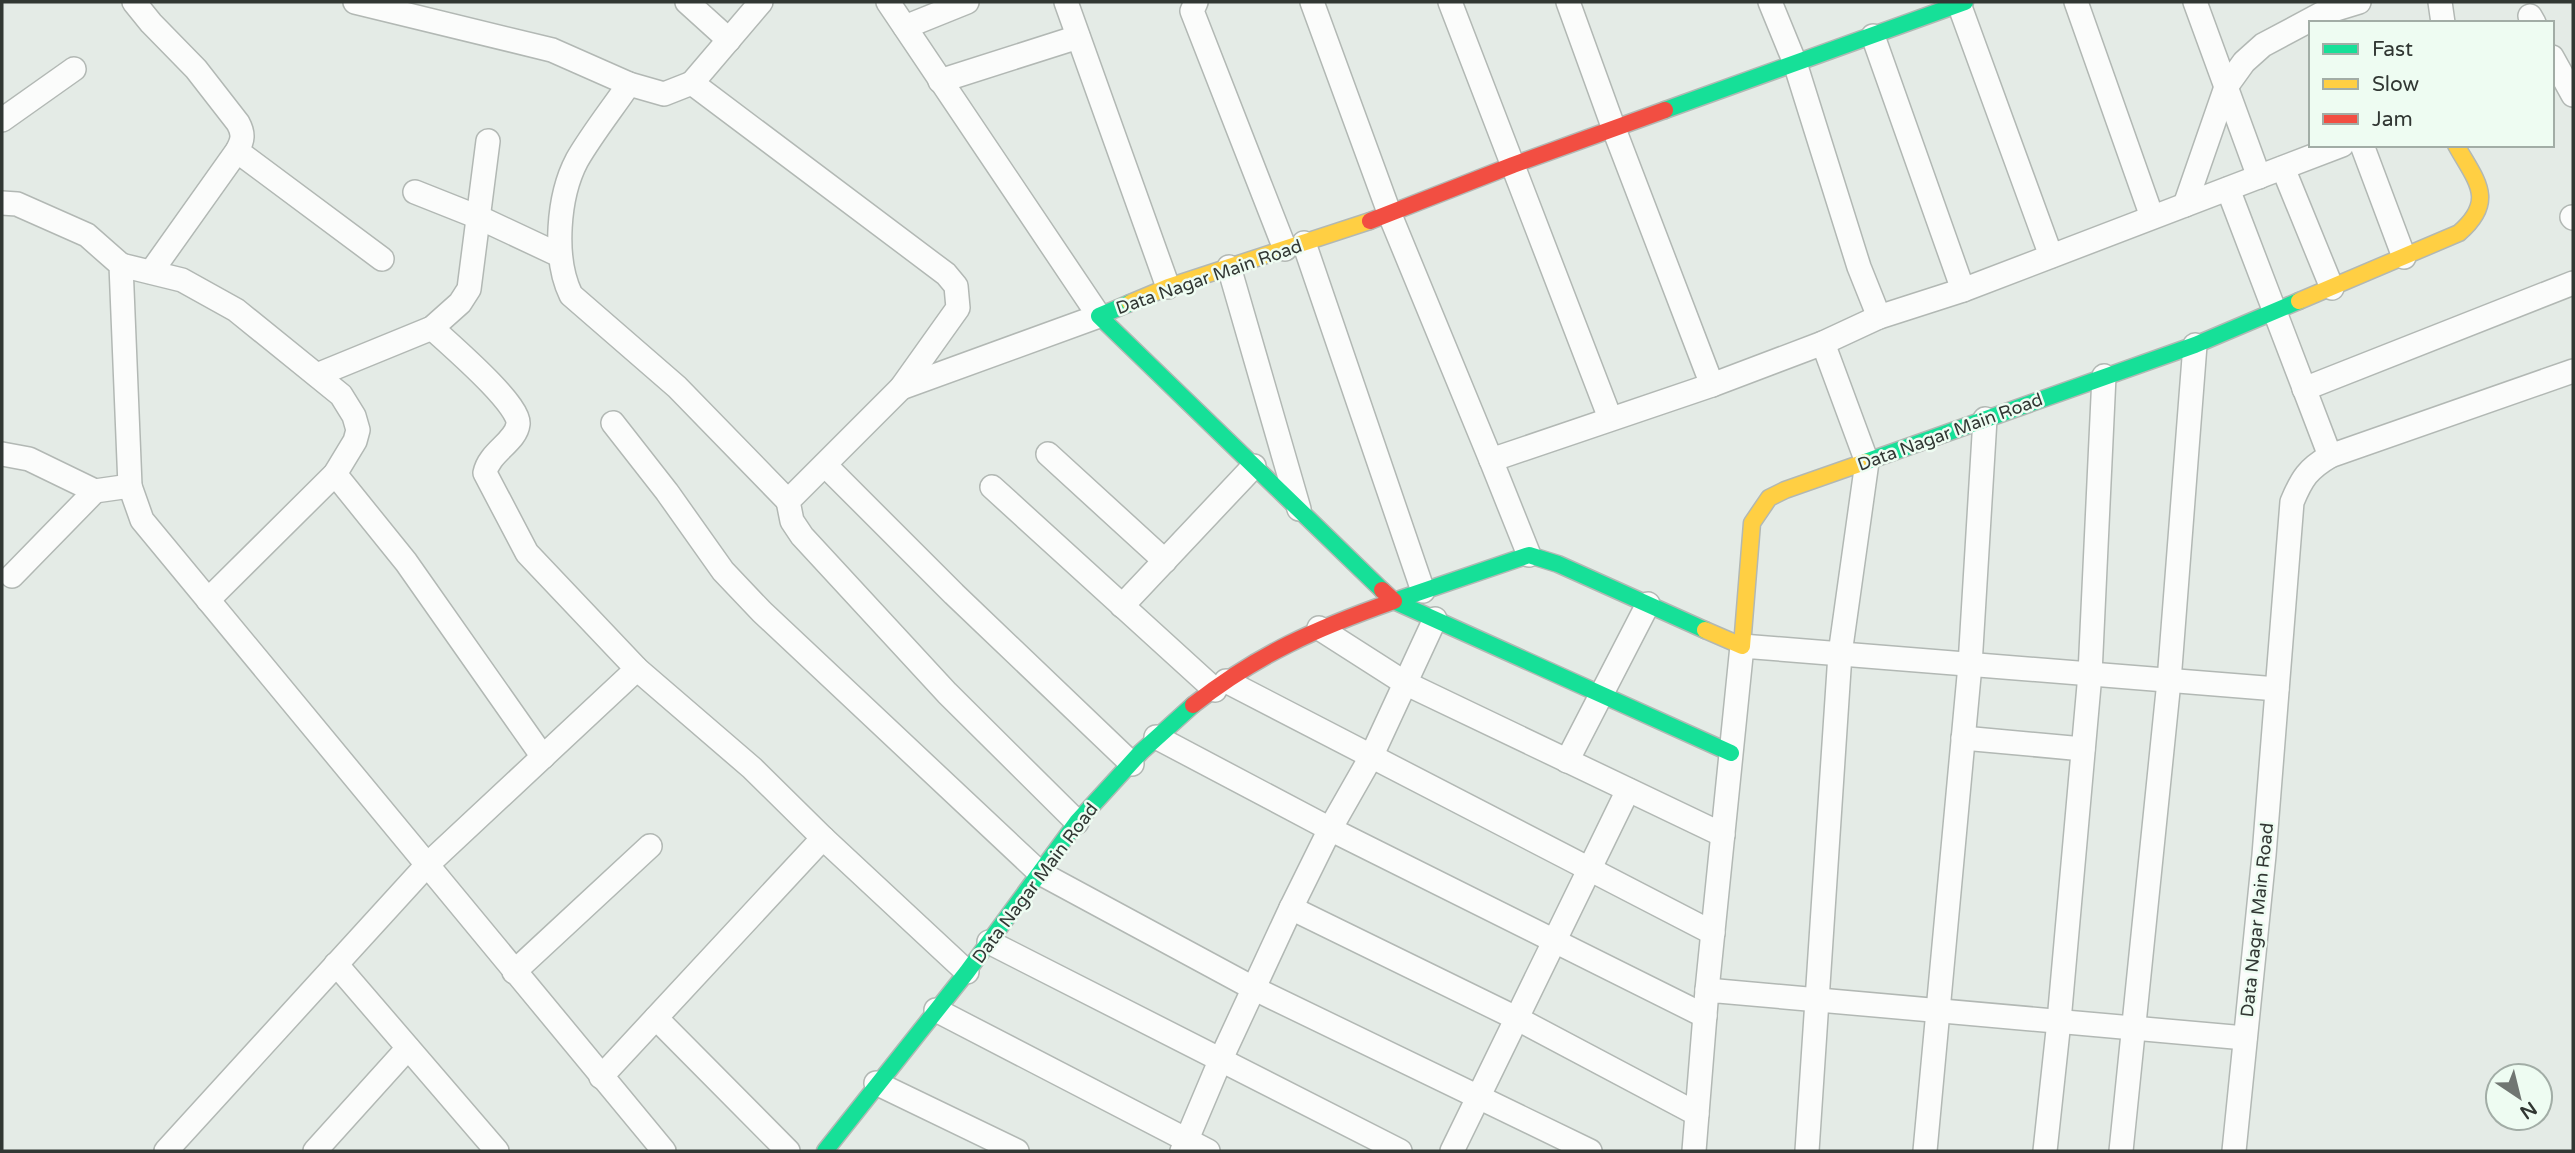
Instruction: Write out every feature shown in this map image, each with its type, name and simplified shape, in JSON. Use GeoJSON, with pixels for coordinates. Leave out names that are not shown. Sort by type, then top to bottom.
{"type":"FeatureCollection","features":[{"type":"Feature","properties":{"kind":"street"},"geometry":{"type":"LineString","coordinates":[[134,2],[196,69],[243,132],[237,151],[151,272]]}},
{"type":"Feature","properties":{"kind":"street"},"geometry":{"type":"LineString","coordinates":[[355,2],[552,51],[629,84],[664,94],[692,83],[761,2]]}},
{"type":"Feature","properties":{"kind":"street"},"geometry":{"type":"LineString","coordinates":[[687,2],[729,40]]}},
{"type":"Feature","properties":{"kind":"street"},"geometry":{"type":"LineString","coordinates":[[888,2],[1099,316],[901,388]]}},
{"type":"Feature","properties":{"kind":"street"},"geometry":{"type":"LineString","coordinates":[[905,27],[967,2]]}},
{"type":"Feature","properties":{"kind":"street"},"geometry":{"type":"LineString","coordinates":[[1066,2],[1168,288]]}},
{"type":"Feature","properties":{"kind":"street"},"geometry":{"type":"LineString","coordinates":[[1196,2],[1192,12],[1295,246],[1423,591]]}},
{"type":"Feature","properties":{"kind":"street"},"geometry":{"type":"LineString","coordinates":[[1312,2],[1390,215],[1529,555],[1558,564],[1742,646],[2277,690]]}},
{"type":"Feature","properties":{"kind":"street"},"geometry":{"type":"LineString","coordinates":[[1450,2],[1610,418]]}},
{"type":"Feature","properties":{"kind":"street"},"geometry":{"type":"LineString","coordinates":[[1568,2],[1712,385]]}},
{"type":"Feature","properties":{"kind":"street"},"geometry":{"type":"LineString","coordinates":[[1770,2],[1795,63],[1859,267],[1879,317]]}},
{"type":"Feature","properties":{"kind":"street"},"geometry":{"type":"LineString","coordinates":[[2076,2],[2152,218]]}},
{"type":"Feature","properties":{"kind":"street"},"geometry":{"type":"LineString","coordinates":[[2195,2],[2259,177]]}},
{"type":"Feature","properties":{"kind":"street"},"geometry":{"type":"LineString","coordinates":[[2440,2],[2443,21]]}},
{"type":"Feature","properties":{"kind":"street"},"geometry":{"type":"LineString","coordinates":[[1962,3],[2051,256]]}},
{"type":"Feature","properties":{"kind":"street","name":"Data Nagar Main Road"},"geometry":{"type":"LineString","coordinates":[[1731,753],[1394,601],[1099,316],[1168,288],[1390,215],[1513,165],[1962,3]]}},
{"type":"Feature","properties":{"kind":"street"},"geometry":{"type":"LineString","coordinates":[[2310,21],[2336,8]]}},
{"type":"Feature","properties":{"kind":"street"},"geometry":{"type":"LineString","coordinates":[[2185,205],[2226,87],[2244,62],[2263,45],[2309,22]]}},
{"type":"Feature","properties":{"kind":"street"},"geometry":{"type":"LineString","coordinates":[[1873,36],[1963,290]]}},
{"type":"Feature","properties":{"kind":"street"},"geometry":{"type":"LineString","coordinates":[[940,81],[1078,37]]}},
{"type":"Feature","properties":{"kind":"street"},"geometry":{"type":"LineString","coordinates":[[2554,61],[2573,95]]}},
{"type":"Feature","properties":{"kind":"street"},"geometry":{"type":"LineString","coordinates":[[2,120],[74,69]]}},
{"type":"Feature","properties":{"kind":"street"},"geometry":{"type":"LineString","coordinates":[[692,83],[946,274],[956,286],[958,308],[901,388],[788,501]]}},
{"type":"Feature","properties":{"kind":"street"},"geometry":{"type":"LineString","coordinates":[[629,84],[577,160],[568,184],[559,255],[562,278],[571,295],[677,387],[788,501],[792,521],[802,536],[947,693],[1077,822]]}},
{"type":"Feature","properties":{"kind":"street"},"geometry":{"type":"LineString","coordinates":[[317,375],[432,328],[460,303],[469,289],[488,141]]}},
{"type":"Feature","properties":{"kind":"street"},"geometry":{"type":"LineString","coordinates":[[1491,460],[1712,385],[1823,343],[1879,317],[1963,290],[2337,147]]}},
{"type":"Feature","properties":{"kind":"street"},"geometry":{"type":"LineString","coordinates":[[2363,147],[2404,257]]}},
{"type":"Feature","properties":{"kind":"street","name":"Data Nagar Main Road"},"geometry":{"type":"LineString","coordinates":[[1694,1151],[1752,523],[1759,511],[1769,498],[1785,490],[2195,345],[2459,233],[2473,223],[2479,215],[2482,203],[2481,192],[2457,147]]}},
{"type":"Feature","properties":{"kind":"street"},"geometry":{"type":"LineString","coordinates":[[237,151],[382,259]]}},
{"type":"Feature","properties":{"kind":"street"},"geometry":{"type":"LineString","coordinates":[[2283,168],[2332,288]]}},
{"type":"Feature","properties":{"kind":"street"},"geometry":{"type":"LineString","coordinates":[[2228,189],[2330,456]]}},
{"type":"Feature","properties":{"kind":"street"},"geometry":{"type":"LineString","coordinates":[[415,192],[478,217],[559,255]]}},
{"type":"Feature","properties":{"kind":"street"},"geometry":{"type":"LineString","coordinates":[[2,203],[17,204],[87,235],[121,265],[182,280],[236,310],[341,394],[354,416],[358,430],[355,442],[335,474],[208,600]]}},
{"type":"Feature","properties":{"kind":"street"},"geometry":{"type":"LineString","coordinates":[[121,265],[130,486],[142,520],[601,1077],[656,1149]]}},
{"type":"Feature","properties":{"kind":"street"},"geometry":{"type":"LineString","coordinates":[[1230,267],[1299,509]]}},
{"type":"Feature","properties":{"kind":"street"},"geometry":{"type":"LineString","coordinates":[[2304,389],[2573,283]]}},
{"type":"Feature","properties":{"kind":"street"},"geometry":{"type":"LineString","coordinates":[[432,328],[493,386],[517,416],[519,423],[516,431],[487,463],[485,473],[527,553],[637,669],[752,768],[823,838],[967,971]]}},
{"type":"Feature","properties":{"kind":"street"},"geometry":{"type":"LineString","coordinates":[[1807,1151],[1840,654],[1867,462],[1823,343]]}},
{"type":"Feature","properties":{"kind":"street"},"geometry":{"type":"LineString","coordinates":[[2121,1151],[2169,681],[2195,345]]}},
{"type":"Feature","properties":{"kind":"street","name":"Data Nagar Main Road"},"geometry":{"type":"LineString","coordinates":[[2234,1151],[2264,855],[2292,502],[2301,480],[2314,465],[2330,456],[2573,371]]}},
{"type":"Feature","properties":{"kind":"street"},"geometry":{"type":"LineString","coordinates":[[2045,1151],[2090,674],[2104,376]]}},
{"type":"Feature","properties":{"kind":"street"},"geometry":{"type":"LineString","coordinates":[[1925,1151],[1970,665],[1985,419]]}},
{"type":"Feature","properties":{"kind":"street"},"geometry":{"type":"LineString","coordinates":[[613,423],[723,570],[762,612],[1040,873],[1253,988],[1590,1151]]}},
{"type":"Feature","properties":{"kind":"street"},"geometry":{"type":"LineString","coordinates":[[2,454],[29,459],[95,491],[130,486]]}},
{"type":"Feature","properties":{"kind":"street"},"geometry":{"type":"LineString","coordinates":[[1048,454],[1165,561]]}},
{"type":"Feature","properties":{"kind":"street"},"geometry":{"type":"LineString","coordinates":[[825,465],[954,594],[1132,764]]}},
{"type":"Feature","properties":{"kind":"street"},"geometry":{"type":"LineString","coordinates":[[1122,606],[1254,466]]}},
{"type":"Feature","properties":{"kind":"street"},"geometry":{"type":"LineString","coordinates":[[335,474],[406,562],[543,757]]}},
{"type":"Feature","properties":{"kind":"street"},"geometry":{"type":"LineString","coordinates":[[992,487],[1122,606],[1220,686],[1371,757],[1713,933]]}},
{"type":"Feature","properties":{"kind":"street"},"geometry":{"type":"LineString","coordinates":[[12,576],[95,491]]}},
{"type":"Feature","properties":{"kind":"street","name":"Data Nagar Main Road"},"geometry":{"type":"LineString","coordinates":[[825,1151],[967,971],[1077,822],[1156,737],[1220,686],[1266,654],[1319,628],[1529,555]]}},
{"type":"Feature","properties":{"kind":"street"},"geometry":{"type":"LineString","coordinates":[[1567,761],[1648,604]]}},
{"type":"Feature","properties":{"kind":"street"},"geometry":{"type":"LineString","coordinates":[[1185,1146],[1253,988],[1330,829],[1371,757],[1435,619]]}},
{"type":"Feature","properties":{"kind":"street"},"geometry":{"type":"LineString","coordinates":[[1319,628],[1405,683],[1723,835]]}},
{"type":"Feature","properties":{"kind":"street"},"geometry":{"type":"LineString","coordinates":[[166,1151],[427,865],[637,669]]}},
{"type":"Feature","properties":{"kind":"street"},"geometry":{"type":"LineString","coordinates":[[1156,737],[1330,829],[1705,1016]]}},
{"type":"Feature","properties":{"kind":"street"},"geometry":{"type":"LineString","coordinates":[[1963,738],[2084,749]]}},
{"type":"Feature","properties":{"kind":"street"},"geometry":{"type":"LineString","coordinates":[[1452,1151],[1628,790]]}},
{"type":"Feature","properties":{"kind":"street"},"geometry":{"type":"LineString","coordinates":[[601,1077],[823,838]]}},
{"type":"Feature","properties":{"kind":"street"},"geometry":{"type":"LineString","coordinates":[[514,972],[650,846]]}},
{"type":"Feature","properties":{"kind":"street"},"geometry":{"type":"LineString","coordinates":[[1291,908],[1516,1018],[1697,1114]]}},
{"type":"Feature","properties":{"kind":"street"},"geometry":{"type":"LineString","coordinates":[[989,942],[1400,1151]]}},
{"type":"Feature","properties":{"kind":"street"},"geometry":{"type":"LineString","coordinates":[[336,964],[489,1148]]}},
{"type":"Feature","properties":{"kind":"street"},"geometry":{"type":"LineString","coordinates":[[1707,990],[2245,1038]]}},
{"type":"Feature","properties":{"kind":"street"},"geometry":{"type":"LineString","coordinates":[[936,1010],[1185,1146],[1208,1151]]}},
{"type":"Feature","properties":{"kind":"street"},"geometry":{"type":"LineString","coordinates":[[656,1018],[788,1151]]}},
{"type":"Feature","properties":{"kind":"street"},"geometry":{"type":"LineString","coordinates":[[315,1151],[408,1048]]}},
{"type":"Feature","properties":{"kind":"street"},"geometry":{"type":"LineString","coordinates":[[876,1083],[1017,1151]]}},
{"type":"Feature","properties":{"kind":"traffic: fast"},"geometry":{"type":"LineString","coordinates":[[1665,110],[1965,2]]}},
{"type":"Feature","properties":{"kind":"traffic: fast"},"geometry":{"type":"LineString","coordinates":[[1865,462],[2195,345],[2299,301]]}},
{"type":"Feature","properties":{"kind":"traffic: fast"},"geometry":{"type":"LineString","coordinates":[[1130,303],[1099,316],[1382,590]]}},
{"type":"Feature","properties":{"kind":"traffic: fast"},"geometry":{"type":"LineString","coordinates":[[1705,630],[1558,564],[1529,555],[1394,601],[1731,753]]}},
{"type":"Feature","properties":{"kind":"traffic: fast"},"geometry":{"type":"LineString","coordinates":[[825,1151],[967,972],[1077,822],[1141,752],[1193,705]]}},
{"type":"Feature","properties":{"kind":"traffic: slow"},"geometry":{"type":"LineString","coordinates":[[2299,301],[2459,233],[2471,221],[2480,200],[2476,180],[2457,147]]}},
{"type":"Feature","properties":{"kind":"traffic: slow"},"geometry":{"type":"LineString","coordinates":[[1130,303],[1168,287],[1370,221]]}},
{"type":"Feature","properties":{"kind":"traffic: slow"},"geometry":{"type":"LineString","coordinates":[[1705,630],[1742,646],[1752,523],[1769,498],[1865,462]]}},
{"type":"Feature","properties":{"kind":"traffic: jam"},"geometry":{"type":"LineString","coordinates":[[1370,221],[1665,110]]}},
{"type":"Feature","properties":{"kind":"traffic: jam"},"geometry":{"type":"LineString","coordinates":[[1193,705],[1241,671],[1289,644],[1339,621],[1394,601],[1382,590]]}}]}
